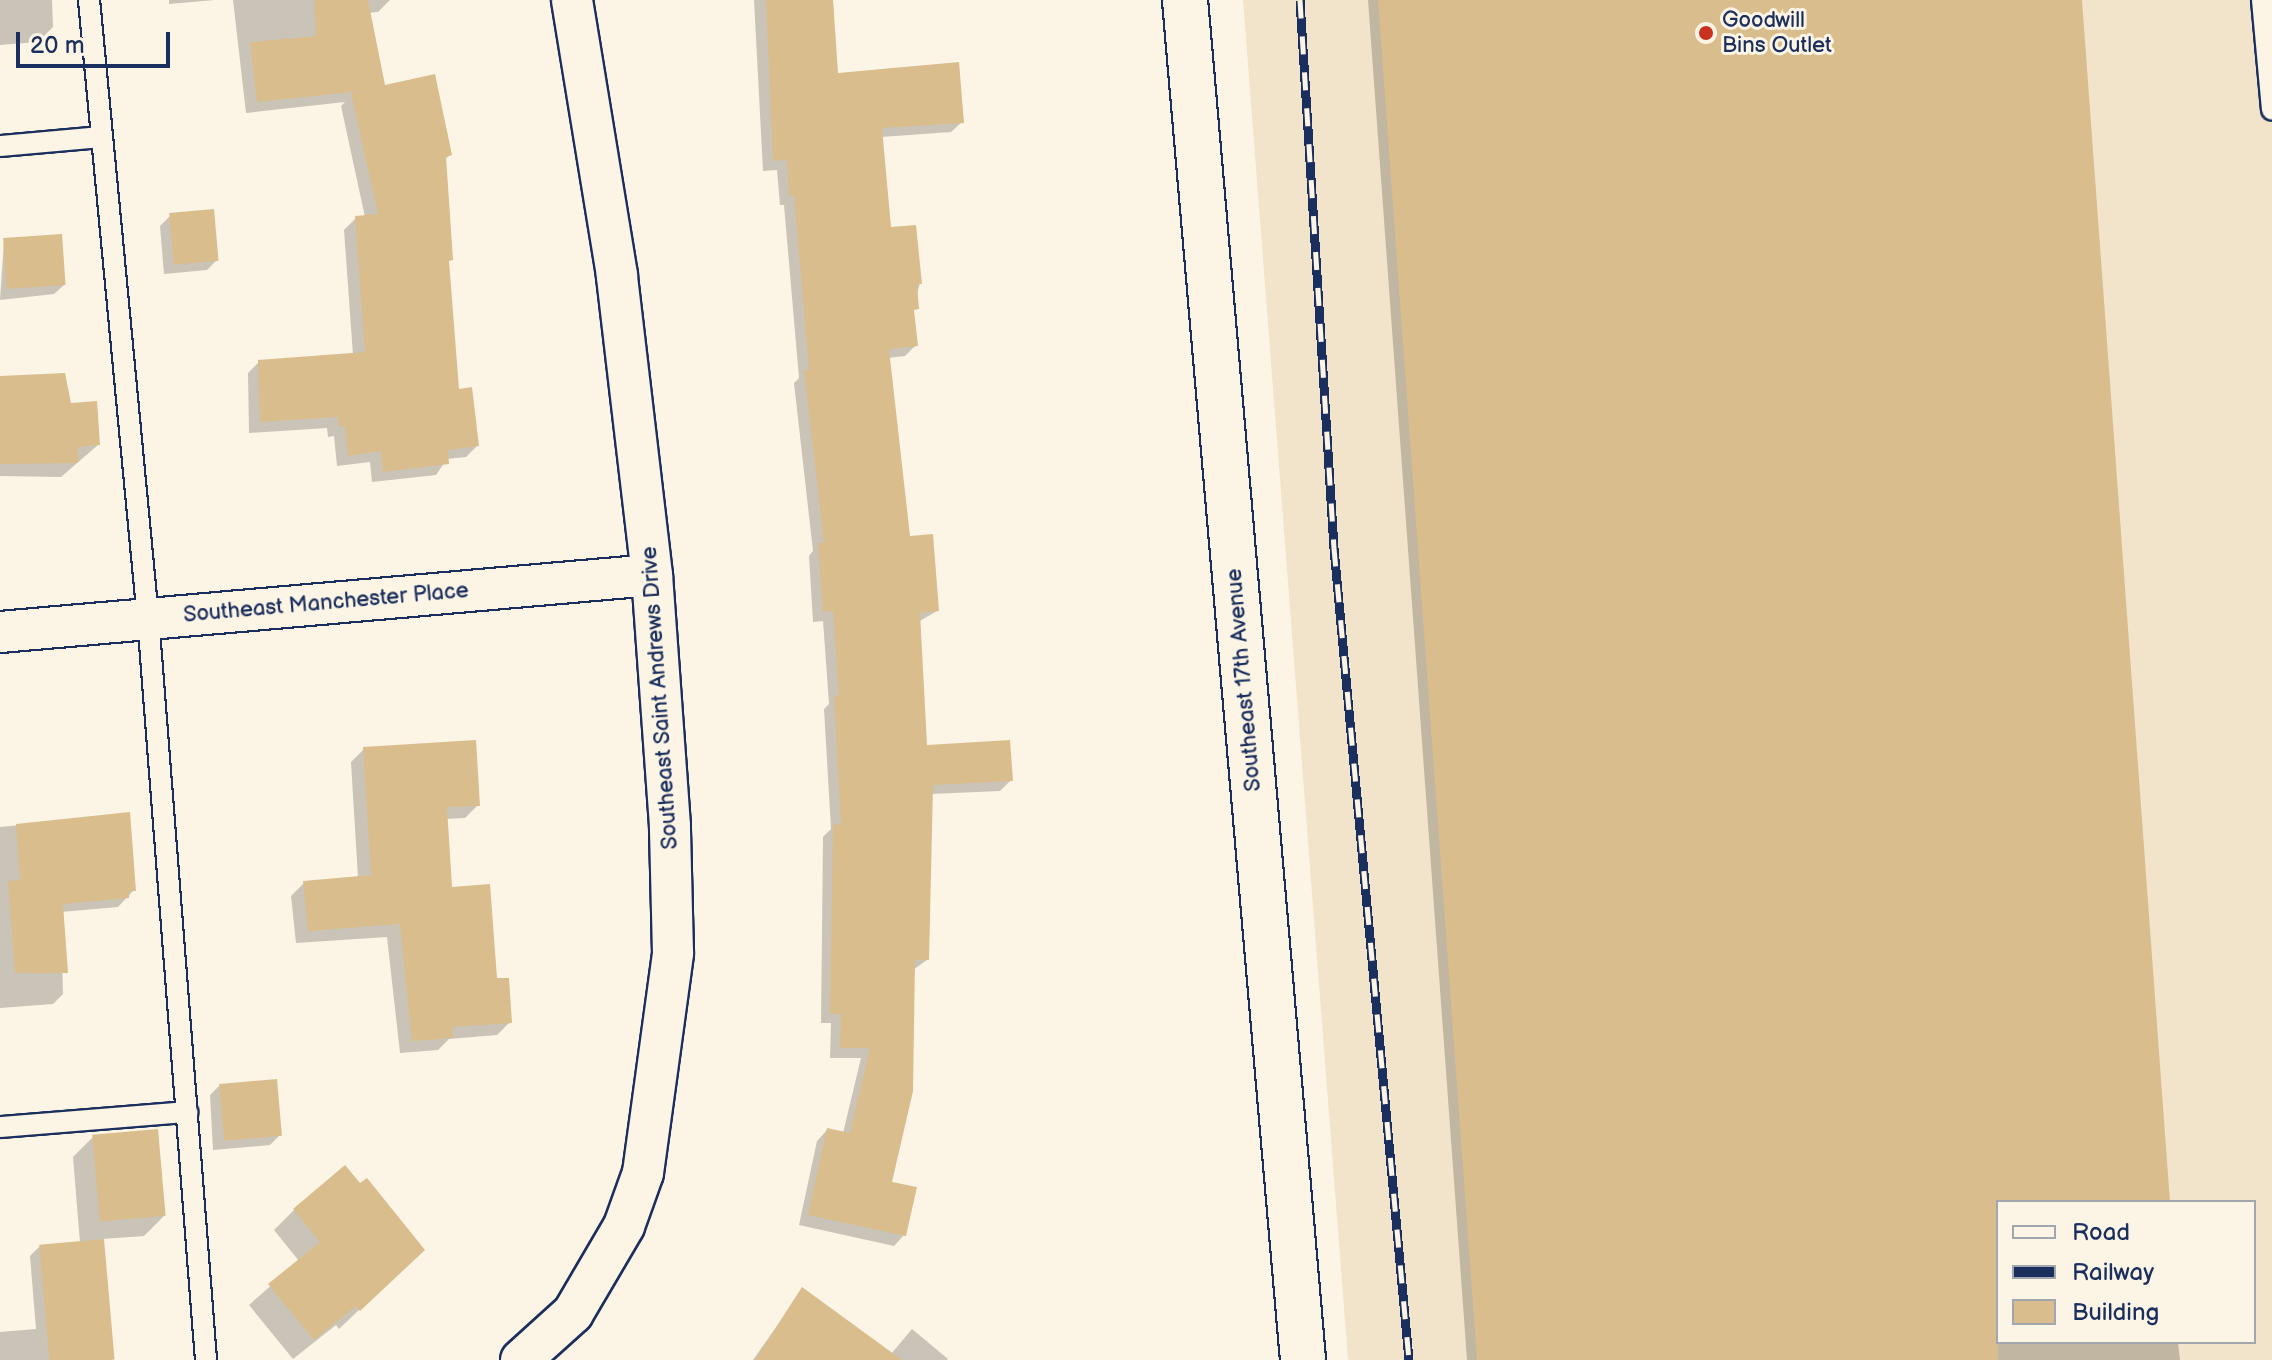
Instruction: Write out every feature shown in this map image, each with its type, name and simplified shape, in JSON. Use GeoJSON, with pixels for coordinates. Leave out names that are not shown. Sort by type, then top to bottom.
{"type":"FeatureCollection","features":[{"type":"Feature","properties":{"kind":"main road","name":"Southeast 17th Avenue"},"geometry":{"type":"LineString","coordinates":[[1185,0],[1303,1360]]}},
{"type":"Feature","properties":{"kind":"street","name":"Southeast Saint Andrews Drive"},"geometry":{"type":"LineString","coordinates":[[521,1360],[573,1313],[600,1273],[624,1226],[643,1173],[673,953],[670,826],[652,575],[617,275],[572,0]]}},
{"type":"Feature","properties":{"kind":"street","name":"Southeast Manchester Place"},"geometry":{"type":"LineString","coordinates":[[0,632],[652,575]]}},
{"type":"Feature","properties":{"kind":"lane"},"geometry":{"type":"LineString","coordinates":[[89,0],[148,618],[206,1360]]}},
{"type":"Feature","properties":{"kind":"lane"},"geometry":{"type":"LineString","coordinates":[[2262,0],[2272,110]]}},
{"type":"Feature","properties":{"kind":"lane"},"geometry":{"type":"LineString","coordinates":[[0,146],[100,137]]}},
{"type":"Feature","properties":{"kind":"lane"},"geometry":{"type":"LineString","coordinates":[[0,1127],[187,1112]]}},
{"type":"Feature","properties":{"kind":"shaded area"},"geometry":{"type":"Polygon","coordinates":[[[1243,0],[2272,0],[2272,1360],[1348,1360],[1243,0]]]}},
{"type":"Feature","properties":{"kind":"building"},"geometry":{"type":"Polygon","coordinates":[[[314,0],[368,0],[385,85],[435,74],[452,155],[446,157],[453,260],[449,261],[459,389],[472,387],[479,446],[448,450],[449,464],[383,472],[381,451],[348,456],[345,426],[339,427],[338,417],[260,422],[258,360],[365,352],[355,216],[378,214],[351,93],[361,91],[257,102],[250,42],[316,36],[314,0]]]}},
{"type":"Feature","properties":{"kind":"building"},"geometry":{"type":"Polygon","coordinates":[[[766,0],[833,0],[838,73],[959,62],[964,123],[882,128],[891,227],[916,225],[922,284],[917,284],[919,309],[914,310],[918,346],[889,349],[910,536],[933,534],[939,611],[920,613],[927,745],[1010,740],[1013,781],[933,785],[929,960],[915,960],[913,1091],[892,1182],[917,1187],[906,1236],[808,1215],[827,1128],[850,1133],[870,1048],[840,1048],[841,1014],[830,1014],[833,824],[841,825],[834,696],[839,696],[833,611],[823,612],[818,543],[824,543],[804,370],[809,370],[794,195],[789,196],[787,160],[773,161],[766,0]]]}},
{"type":"Feature","properties":{"kind":"building"},"geometry":{"type":"Polygon","coordinates":[[[1378,0],[2082,0],[2170,1200],[1996,1200],[1998,1360],[1477,1360],[1378,0]]]}},
{"type":"Feature","properties":{"kind":"building"},"geometry":{"type":"Polygon","coordinates":[[[214,209],[219,261],[174,265],[169,213],[214,209]]]}},
{"type":"Feature","properties":{"kind":"building"},"geometry":{"type":"Polygon","coordinates":[[[62,234],[66,285],[7,289],[3,238],[62,234]]]}},
{"type":"Feature","properties":{"kind":"building"},"geometry":{"type":"Polygon","coordinates":[[[65,373],[71,403],[97,401],[100,445],[78,447],[78,463],[0,464],[0,376],[65,373]]]}},
{"type":"Feature","properties":{"kind":"building"},"geometry":{"type":"Polygon","coordinates":[[[476,740],[480,806],[447,807],[452,887],[490,884],[497,978],[509,978],[512,1023],[452,1027],[453,1038],[412,1041],[400,924],[308,931],[303,881],[371,875],[363,747],[476,740]]]}},
{"type":"Feature","properties":{"kind":"building"},"geometry":{"type":"Polygon","coordinates":[[[130,812],[136,891],[129,891],[129,898],[63,904],[68,973],[15,973],[8,881],[20,880],[16,824],[130,812]]]}},
{"type":"Feature","properties":{"kind":"building"},"geometry":{"type":"Polygon","coordinates":[[[277,1079],[282,1136],[224,1141],[219,1084],[277,1079]]]}},
{"type":"Feature","properties":{"kind":"building"},"geometry":{"type":"Polygon","coordinates":[[[158,1129],[166,1216],[100,1221],[92,1135],[158,1129]]]}},
{"type":"Feature","properties":{"kind":"building"},"geometry":{"type":"Polygon","coordinates":[[[345,1165],[360,1183],[367,1178],[425,1250],[360,1311],[356,1306],[314,1340],[268,1284],[320,1242],[293,1209],[345,1165]]]}},
{"type":"Feature","properties":{"kind":"building"},"geometry":{"type":"Polygon","coordinates":[[[104,1239],[115,1360],[49,1360],[39,1245],[104,1239]]]}},
{"type":"Feature","properties":{"kind":"building"},"geometry":{"type":"Polygon","coordinates":[[[802,1287],[902,1360],[755,1360],[802,1287]]]}},
{"type":"Feature","properties":{"kind":"railway"},"geometry":{"type":"LineString","coordinates":[[1300,0],[1334,548],[1409,1360]]}},
{"type":"Feature","properties":{"kind":"place","name":"Goodwill Bins Outlet"},"geometry":{"type":"Point","coordinates":[1706,33]}}]}
